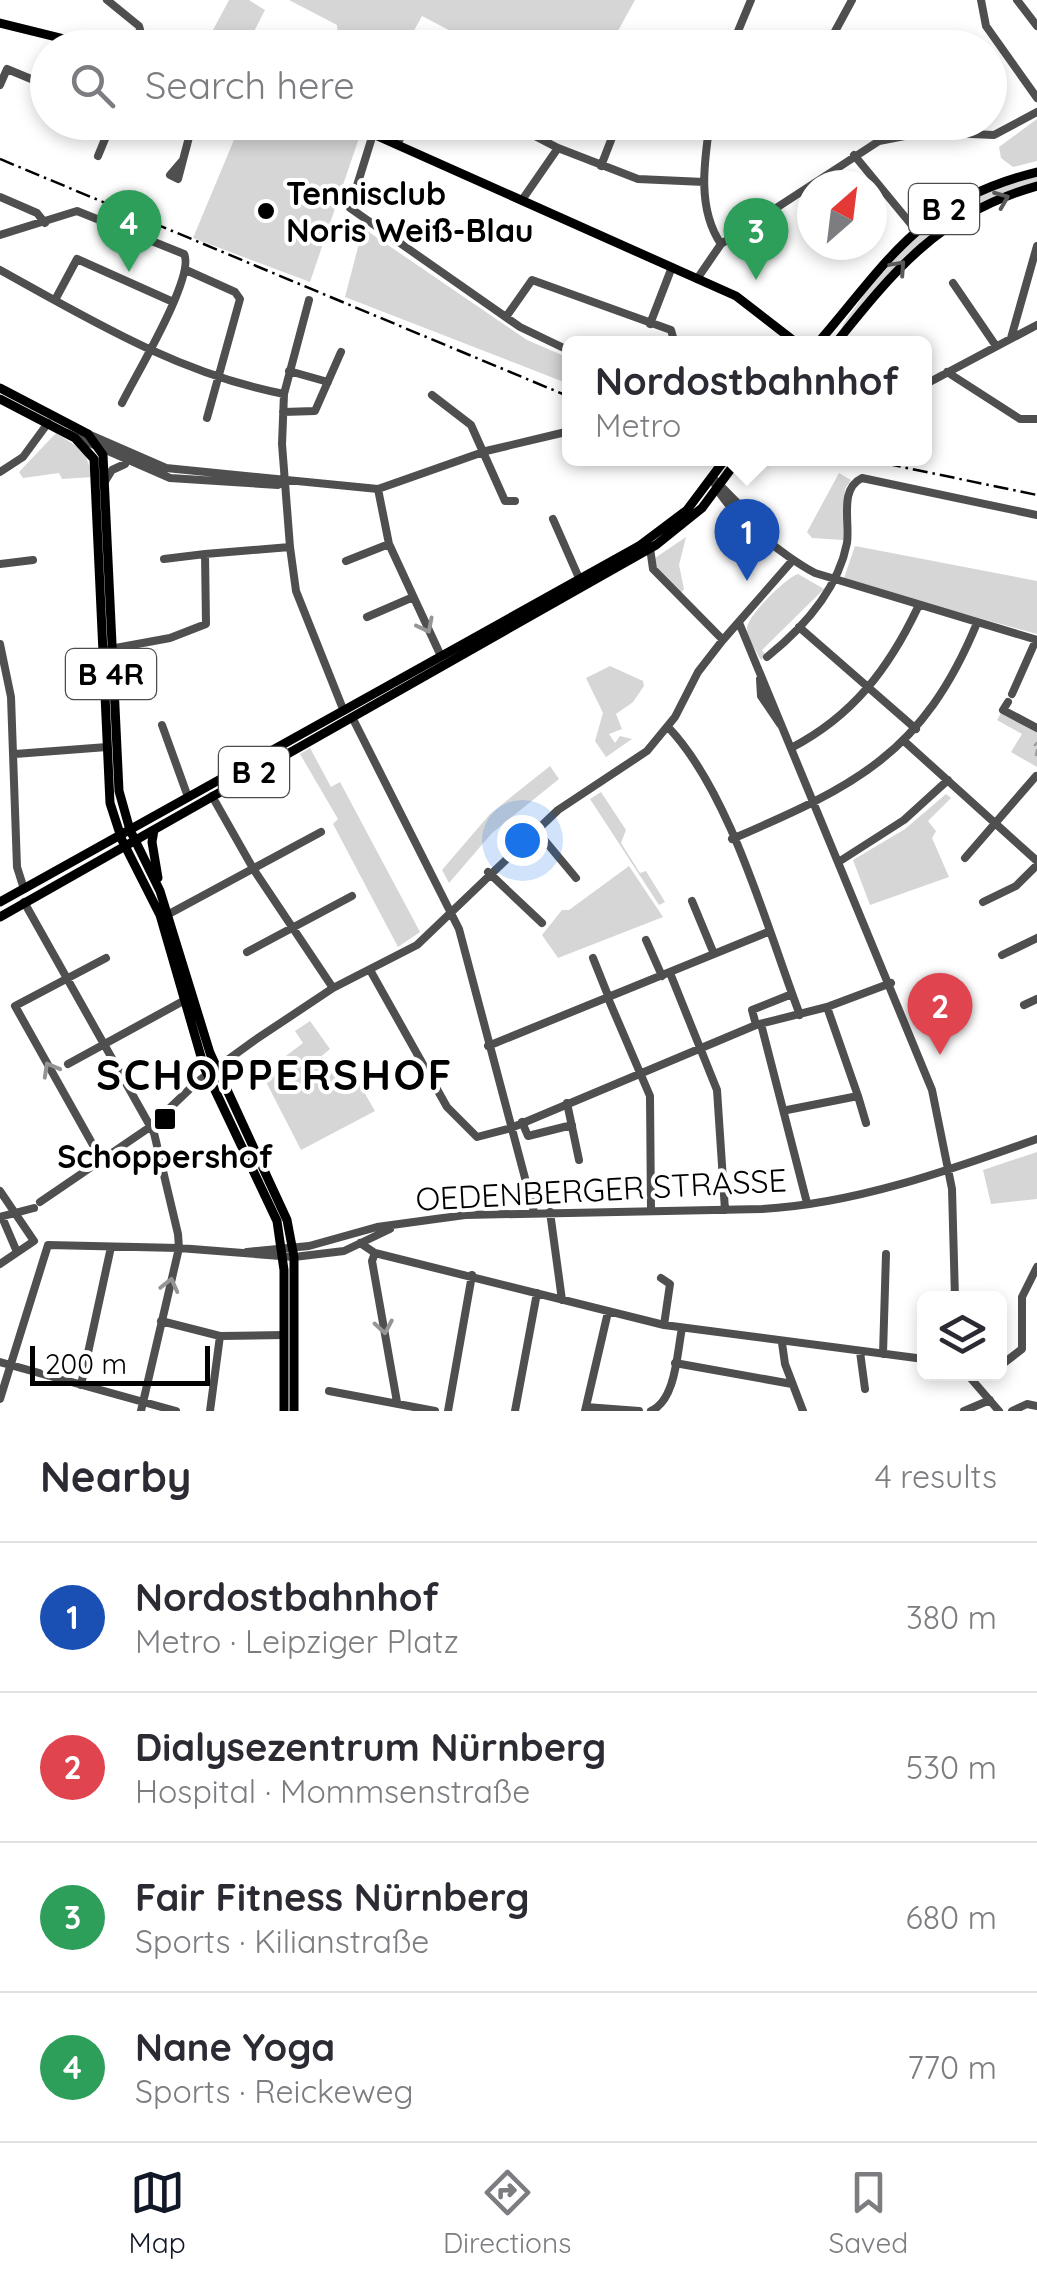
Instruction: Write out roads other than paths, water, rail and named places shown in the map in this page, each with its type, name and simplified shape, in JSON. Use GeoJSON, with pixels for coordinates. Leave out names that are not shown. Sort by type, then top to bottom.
{"type":"FeatureCollection","features":[{"type":"Feature","properties":{"kind":"main road"},"geometry":{"type":"LineString","coordinates":[[0,23],[30,31]]}},
{"type":"Feature","properties":{"kind":"main road"},"geometry":{"type":"LineString","coordinates":[[386,140],[697,278],[752,306],[788,336]]}},
{"type":"Feature","properties":{"kind":"main road","name":"B 2"},"geometry":{"type":"LineString","coordinates":[[824,336],[889,254],[915,229],[972,194],[1037,172]]}},
{"type":"Feature","properties":{"kind":"main road","name":"B 2"},"geometry":{"type":"LineString","coordinates":[[843,334],[926,240],[980,208],[1037,186]]}},
{"type":"Feature","properties":{"kind":"main road"},"geometry":{"type":"LineString","coordinates":[[833,325],[843,334]]}},
{"type":"Feature","properties":{"kind":"main road"},"geometry":{"type":"LineString","coordinates":[[0,388],[88,434],[100,448]]}},
{"type":"Feature","properties":{"kind":"main road"},"geometry":{"type":"LineString","coordinates":[[0,399],[100,448]]}},
{"type":"Feature","properties":{"kind":"main road","name":"B 4R"},"geometry":{"type":"LineString","coordinates":[[100,448],[115,768],[127,838],[158,886],[212,1072]]}},
{"type":"Feature","properties":{"kind":"main road","name":"B 4R"},"geometry":{"type":"LineString","coordinates":[[100,448],[98,487],[109,795],[160,916],[212,1072],[280,1200],[288,1253],[294,1411]]}},
{"type":"Feature","properties":{"kind":"main road","name":"B 2"},"geometry":{"type":"LineString","coordinates":[[127,838],[156,828],[212,796],[343,709],[666,528],[717,485],[723,466]]}},
{"type":"Feature","properties":{"kind":"main road","name":"B 2"},"geometry":{"type":"LineString","coordinates":[[127,838],[188,797],[352,717],[650,548],[683,526],[732,466]]}},
{"type":"Feature","properties":{"kind":"main road"},"geometry":{"type":"LineString","coordinates":[[156,828],[152,842],[158,886]]}},
{"type":"Feature","properties":{"kind":"main road"},"geometry":{"type":"LineString","coordinates":[[0,902],[127,838]]}},
{"type":"Feature","properties":{"kind":"main road"},"geometry":{"type":"LineString","coordinates":[[0,916],[127,838]]}},
{"type":"Feature","properties":{"kind":"main road","name":"B 4R"},"geometry":{"type":"LineString","coordinates":[[284,1411],[288,1253]]}},
{"type":"Feature","properties":{"kind":"street"},"geometry":{"type":"LineString","coordinates":[[107,0],[141,30]]}},
{"type":"Feature","properties":{"kind":"street"},"geometry":{"type":"LineString","coordinates":[[739,30],[751,0]]}},
{"type":"Feature","properties":{"kind":"street"},"geometry":{"type":"LineString","coordinates":[[836,30],[852,0]]}},
{"type":"Feature","properties":{"kind":"street"},"geometry":{"type":"LineString","coordinates":[[981,0],[989,30]]}},
{"type":"Feature","properties":{"kind":"street"},"geometry":{"type":"LineString","coordinates":[[1016,0],[1037,26]]}},
{"type":"Feature","properties":{"kind":"street"},"geometry":{"type":"LineString","coordinates":[[1007,56],[1037,98]]}},
{"type":"Feature","properties":{"kind":"street"},"geometry":{"type":"LineString","coordinates":[[0,86],[7,68],[30,78]]}},
{"type":"Feature","properties":{"kind":"street"},"geometry":{"type":"LineString","coordinates":[[1007,127],[1037,112]]}},
{"type":"Feature","properties":{"kind":"street"},"geometry":{"type":"LineString","coordinates":[[98,156],[105,140]]}},
{"type":"Feature","properties":{"kind":"street"},"geometry":{"type":"LineString","coordinates":[[182,161],[191,140]]}},
{"type":"Feature","properties":{"kind":"street"},"geometry":{"type":"LineString","coordinates":[[371,140],[350,208],[506,316],[562,347]]}},
{"type":"Feature","properties":{"kind":"street"},"geometry":{"type":"LineString","coordinates":[[397,145],[399,140]]}},
{"type":"Feature","properties":{"kind":"street"},"geometry":{"type":"LineString","coordinates":[[543,140],[601,166],[655,182],[704,182]]}},
{"type":"Feature","properties":{"kind":"street"},"geometry":{"type":"LineString","coordinates":[[601,166],[611,140]]}},
{"type":"Feature","properties":{"kind":"street"},"geometry":{"type":"LineString","coordinates":[[708,140],[704,182],[708,219],[721,244]]}},
{"type":"Feature","properties":{"kind":"street"},"geometry":{"type":"LineString","coordinates":[[697,278],[721,244],[854,154],[883,140]]}},
{"type":"Feature","properties":{"kind":"street"},"geometry":{"type":"LineString","coordinates":[[522,200],[558,148]]}},
{"type":"Feature","properties":{"kind":"street"},"geometry":{"type":"LineString","coordinates":[[854,154],[915,229]]}},
{"type":"Feature","properties":{"kind":"street"},"geometry":{"type":"LineString","coordinates":[[0,198],[37,213],[45,223]]}},
{"type":"Feature","properties":{"kind":"street"},"geometry":{"type":"LineString","coordinates":[[0,235],[77,210],[184,254],[186,270],[152,352],[122,403]]}},
{"type":"Feature","properties":{"kind":"street"},"geometry":{"type":"LineString","coordinates":[[1011,338],[1037,246]]}},
{"type":"Feature","properties":{"kind":"street"},"geometry":{"type":"LineString","coordinates":[[54,300],[77,258],[171,301]]}},
{"type":"Feature","properties":{"kind":"street"},"geometry":{"type":"LineString","coordinates":[[650,324],[672,268]]}},
{"type":"Feature","properties":{"kind":"street"},"geometry":{"type":"LineString","coordinates":[[0,270],[152,352],[284,394]]}},
{"type":"Feature","properties":{"kind":"street"},"geometry":{"type":"LineString","coordinates":[[186,270],[239,295],[207,418]]}},
{"type":"Feature","properties":{"kind":"street"},"geometry":{"type":"LineString","coordinates":[[506,316],[532,280],[673,331],[674,336]]}},
{"type":"Feature","properties":{"kind":"street"},"geometry":{"type":"LineString","coordinates":[[953,283],[996,346]]}},
{"type":"Feature","properties":{"kind":"street"},"geometry":{"type":"LineString","coordinates":[[309,300],[284,394],[290,547],[296,592],[343,709]]}},
{"type":"Feature","properties":{"kind":"street"},"geometry":{"type":"LineString","coordinates":[[932,380],[1037,325]]}},
{"type":"Feature","properties":{"kind":"street"},"geometry":{"type":"LineString","coordinates":[[283,412],[311,414],[341,352]]}},
{"type":"Feature","properties":{"kind":"street"},"geometry":{"type":"LineString","coordinates":[[289,370],[328,382]]}},
{"type":"Feature","properties":{"kind":"street"},"geometry":{"type":"LineString","coordinates":[[947,372],[1020,419],[1037,419]]}},
{"type":"Feature","properties":{"kind":"street"},"geometry":{"type":"LineString","coordinates":[[432,395],[468,420],[486,451],[505,501],[515,501]]}},
{"type":"Feature","properties":{"kind":"street"},"geometry":{"type":"LineString","coordinates":[[0,472],[23,457],[48,423]]}},
{"type":"Feature","properties":{"kind":"street"},"geometry":{"type":"LineString","coordinates":[[100,448],[166,468],[378,489],[486,451],[562,433]]}},
{"type":"Feature","properties":{"kind":"street"},"geometry":{"type":"LineString","coordinates":[[100,448],[129,463],[192,480],[278,485],[285,480]]}},
{"type":"Feature","properties":{"kind":"street"},"geometry":{"type":"LineString","coordinates":[[104,483],[116,466],[129,463]]}},
{"type":"Feature","properties":{"kind":"street"},"geometry":{"type":"LineString","coordinates":[[767,657],[799,627],[834,581],[847,541],[848,492],[862,478],[1037,515]]}},
{"type":"Feature","properties":{"kind":"street"},"geometry":{"type":"LineString","coordinates":[[717,485],[792,560],[834,581],[1037,640],[1004,710],[1037,728]]}},
{"type":"Feature","properties":{"kind":"street"},"geometry":{"type":"LineString","coordinates":[[378,489],[390,544],[411,598],[440,654]]}},
{"type":"Feature","properties":{"kind":"street"},"geometry":{"type":"LineString","coordinates":[[553,520],[579,578]]}},
{"type":"Feature","properties":{"kind":"street"},"geometry":{"type":"LineString","coordinates":[[346,561],[390,544]]}},
{"type":"Feature","properties":{"kind":"street"},"geometry":{"type":"LineString","coordinates":[[164,559],[290,547]]}},
{"type":"Feature","properties":{"kind":"street"},"geometry":{"type":"LineString","coordinates":[[650,548],[654,569],[723,640]]}},
{"type":"Feature","properties":{"kind":"street"},"geometry":{"type":"LineString","coordinates":[[110,649],[170,638],[206,624],[205,554]]}},
{"type":"Feature","properties":{"kind":"street"},"geometry":{"type":"LineString","coordinates":[[0,564],[33,560]]}},
{"type":"Feature","properties":{"kind":"street"},"geometry":{"type":"LineString","coordinates":[[17,1252],[1,1217],[18,1215],[37,1205],[102,1161],[150,1127],[212,1072],[333,988],[417,945],[488,872],[536,830],[574,798],[648,750],[668,727],[698,672],[792,560]]}},
{"type":"Feature","properties":{"kind":"street"},"geometry":{"type":"LineString","coordinates":[[366,617],[411,598]]}},
{"type":"Feature","properties":{"kind":"street"},"geometry":{"type":"LineString","coordinates":[[792,748],[830,725],[869,688],[897,650],[918,607]]}},
{"type":"Feature","properties":{"kind":"street"},"geometry":{"type":"LineString","coordinates":[[732,839],[816,803],[864,776],[916,729],[952,676],[977,624]]}},
{"type":"Feature","properties":{"kind":"street"},"geometry":{"type":"LineString","coordinates":[[740,625],[760,675],[761,696],[782,726],[816,803],[932,1090],[949,1170],[955,1291]]}},
{"type":"Feature","properties":{"kind":"street"},"geometry":{"type":"LineString","coordinates":[[799,627],[916,729]]}},
{"type":"Feature","properties":{"kind":"street"},"geometry":{"type":"LineString","coordinates":[[0,644],[11,696],[18,871],[24,889]]}},
{"type":"Feature","properties":{"kind":"street"},"geometry":{"type":"LineString","coordinates":[[352,717],[452,913],[534,1212]]}},
{"type":"Feature","properties":{"kind":"street"},"geometry":{"type":"LineString","coordinates":[[162,725],[188,797]]}},
{"type":"Feature","properties":{"kind":"street"},"geometry":{"type":"LineString","coordinates":[[668,727],[701,772],[732,839],[800,1015]]}},
{"type":"Feature","properties":{"kind":"street"},"geometry":{"type":"LineString","coordinates":[[904,740],[1037,863],[1016,886],[983,902]]}},
{"type":"Feature","properties":{"kind":"street"},"geometry":{"type":"LineString","coordinates":[[15,754],[107,746]]}},
{"type":"Feature","properties":{"kind":"street"},"geometry":{"type":"LineString","coordinates":[[965,858],[998,825],[1036,776]]}},
{"type":"Feature","properties":{"kind":"street"},"geometry":{"type":"LineString","coordinates":[[840,861],[904,820],[948,780]]}},
{"type":"Feature","properties":{"kind":"street"},"geometry":{"type":"LineString","coordinates":[[212,796],[254,870],[333,988]]}},
{"type":"Feature","properties":{"kind":"street"},"geometry":{"type":"LineString","coordinates":[[536,830],[576,878]]}},
{"type":"Feature","properties":{"kind":"street"},"geometry":{"type":"LineString","coordinates":[[168,915],[321,832]]}},
{"type":"Feature","properties":{"kind":"street"},"geometry":{"type":"LineString","coordinates":[[488,872],[542,923]]}},
{"type":"Feature","properties":{"kind":"street"},"geometry":{"type":"LineString","coordinates":[[247,952],[352,896]]}},
{"type":"Feature","properties":{"kind":"street"},"geometry":{"type":"LineString","coordinates":[[692,901],[714,954]]}},
{"type":"Feature","properties":{"kind":"street"},"geometry":{"type":"LineString","coordinates":[[24,902],[150,1127],[180,1248],[141,1407]]}},
{"type":"Feature","properties":{"kind":"street"},"geometry":{"type":"LineString","coordinates":[[488,1046],[768,932]]}},
{"type":"Feature","properties":{"kind":"street"},"geometry":{"type":"LineString","coordinates":[[1002,955],[1037,938]]}},
{"type":"Feature","properties":{"kind":"street"},"geometry":{"type":"LineString","coordinates":[[646,940],[701,1047],[717,1090],[724,1210]]}},
{"type":"Feature","properties":{"kind":"street"},"geometry":{"type":"LineString","coordinates":[[102,1161],[15,1006],[106,958]]}},
{"type":"Feature","properties":{"kind":"street"},"geometry":{"type":"LineString","coordinates":[[592,958],[650,1096],[651,1211]]}},
{"type":"Feature","properties":{"kind":"street"},"geometry":{"type":"LineString","coordinates":[[370,970],[462,1127],[478,1137],[510,1128],[759,1024],[826,1007],[890,983]]}},
{"type":"Feature","properties":{"kind":"street"},"geometry":{"type":"LineString","coordinates":[[792,994],[752,1010],[787,1110],[808,1203]]}},
{"type":"Feature","properties":{"kind":"street"},"geometry":{"type":"LineString","coordinates":[[1024,1006],[1037,999]]}},
{"type":"Feature","properties":{"kind":"street"},"geometry":{"type":"LineString","coordinates":[[68,1064],[185,1000]]}},
{"type":"Feature","properties":{"kind":"street"},"geometry":{"type":"LineString","coordinates":[[826,1007],[866,1123]]}},
{"type":"Feature","properties":{"kind":"street"},"geometry":{"type":"LineString","coordinates":[[787,1110],[858,1096]]}},
{"type":"Feature","properties":{"kind":"street"},"geometry":{"type":"LineString","coordinates":[[567,1103],[579,1160]]}},
{"type":"Feature","properties":{"kind":"street"},"geometry":{"type":"LineString","coordinates":[[522,1122],[528,1136],[572,1125]]}},
{"type":"Feature","properties":{"kind":"street","name":"OEDENBERGER STRASSE"},"geometry":{"type":"LineString","coordinates":[[288,1253],[445,1216],[724,1210],[808,1203],[949,1170],[1037,1139]]}},
{"type":"Feature","properties":{"kind":"street"},"geometry":{"type":"LineString","coordinates":[[0,1191],[34,1241],[0,1264]]}},
{"type":"Feature","properties":{"kind":"street"},"geometry":{"type":"LineString","coordinates":[[550,1212],[562,1300]]}},
{"type":"Feature","properties":{"kind":"street"},"geometry":{"type":"LineString","coordinates":[[0,1399],[48,1246],[344,1251],[360,1243],[367,1234],[386,1253]]}},
{"type":"Feature","properties":{"kind":"street"},"geometry":{"type":"LineString","coordinates":[[360,1243],[376,1252],[664,1325],[917,1358]]}},
{"type":"Feature","properties":{"kind":"street"},"geometry":{"type":"LineString","coordinates":[[81,1385],[111,1247]]}},
{"type":"Feature","properties":{"kind":"street"},"geometry":{"type":"LineString","coordinates":[[376,1252],[372,1260],[397,1402]]}},
{"type":"Feature","properties":{"kind":"street"},"geometry":{"type":"LineString","coordinates":[[883,1354],[886,1254]]}},
{"type":"Feature","properties":{"kind":"street"},"geometry":{"type":"LineString","coordinates":[[1007,1362],[1022,1349],[1022,1297],[1037,1267]]}},
{"type":"Feature","properties":{"kind":"street"},"geometry":{"type":"LineString","coordinates":[[448,1411],[472,1275]]}},
{"type":"Feature","properties":{"kind":"street"},"geometry":{"type":"LineString","coordinates":[[661,1278],[670,1284],[664,1325]]}},
{"type":"Feature","properties":{"kind":"street"},"geometry":{"type":"LineString","coordinates":[[516,1411],[537,1293]]}},
{"type":"Feature","properties":{"kind":"street"},"geometry":{"type":"LineString","coordinates":[[608,1312],[586,1409],[639,1411]]}},
{"type":"Feature","properties":{"kind":"street"},"geometry":{"type":"LineString","coordinates":[[161,1321],[220,1336],[284,1335]]}},
{"type":"Feature","properties":{"kind":"street"},"geometry":{"type":"LineString","coordinates":[[651,1411],[664,1402],[682,1328]]}},
{"type":"Feature","properties":{"kind":"street"},"geometry":{"type":"LineString","coordinates":[[210,1411],[220,1336]]}},
{"type":"Feature","properties":{"kind":"street"},"geometry":{"type":"LineString","coordinates":[[782,1343],[792,1384],[804,1411]]}},
{"type":"Feature","properties":{"kind":"street"},"geometry":{"type":"LineString","coordinates":[[860,1352],[865,1390]]}},
{"type":"Feature","properties":{"kind":"street"},"geometry":{"type":"LineString","coordinates":[[0,1362],[141,1407],[176,1411]]}},
{"type":"Feature","properties":{"kind":"street"},"geometry":{"type":"LineString","coordinates":[[674,1363],[792,1384]]}},
{"type":"Feature","properties":{"kind":"street"},"geometry":{"type":"LineString","coordinates":[[975,1381],[999,1411]]}},
{"type":"Feature","properties":{"kind":"street"},"geometry":{"type":"LineString","coordinates":[[329,1391],[434,1411]]}},
{"type":"Feature","properties":{"kind":"street"},"geometry":{"type":"LineString","coordinates":[[964,1411],[990,1400]]}},
{"type":"Feature","properties":{"kind":"street"},"geometry":{"type":"LineString","coordinates":[[1012,1411],[1028,1404],[1037,1406]]}},
{"type":"Feature","properties":{"kind":"waterway"},"geometry":{"type":"LineString","coordinates":[[1036,755],[1037,750]]}},
{"type":"Feature","properties":{"kind":"railway"},"geometry":{"type":"LineString","coordinates":[[0,159],[562,394]]}},
{"type":"Feature","properties":{"kind":"railway"},"geometry":{"type":"LineString","coordinates":[[897,466],[1037,495]]}},
{"type":"Feature","properties":{"kind":"place","name":"Tennisclub Noris Weiß-Blau"},"geometry":{"type":"Point","coordinates":[266,211]}},
{"type":"Feature","properties":{"kind":"place","name":"Nane Yoga"},"geometry":{"type":"Point","coordinates":[129,272]}},
{"type":"Feature","properties":{"kind":"place","name":"Fair Fitness Nürnberg"},"geometry":{"type":"Point","coordinates":[756,280]}},
{"type":"Feature","properties":{"kind":"place","name":"Nordostbahnhof"},"geometry":{"type":"Point","coordinates":[747,581]}},
{"type":"Feature","properties":{"kind":"place","name":"Dialysezentrum Nürnberg"},"geometry":{"type":"Point","coordinates":[940,1055]}},
{"type":"Feature","properties":{"kind":"place","name":"Schoppershof"},"geometry":{"type":"Point","coordinates":[165,1119]}},
{"type":"Feature","properties":{"kind":"district","name":"SCHOPPERSHOF"},"geometry":{"type":"Point","coordinates":[275,1074]}}]}
